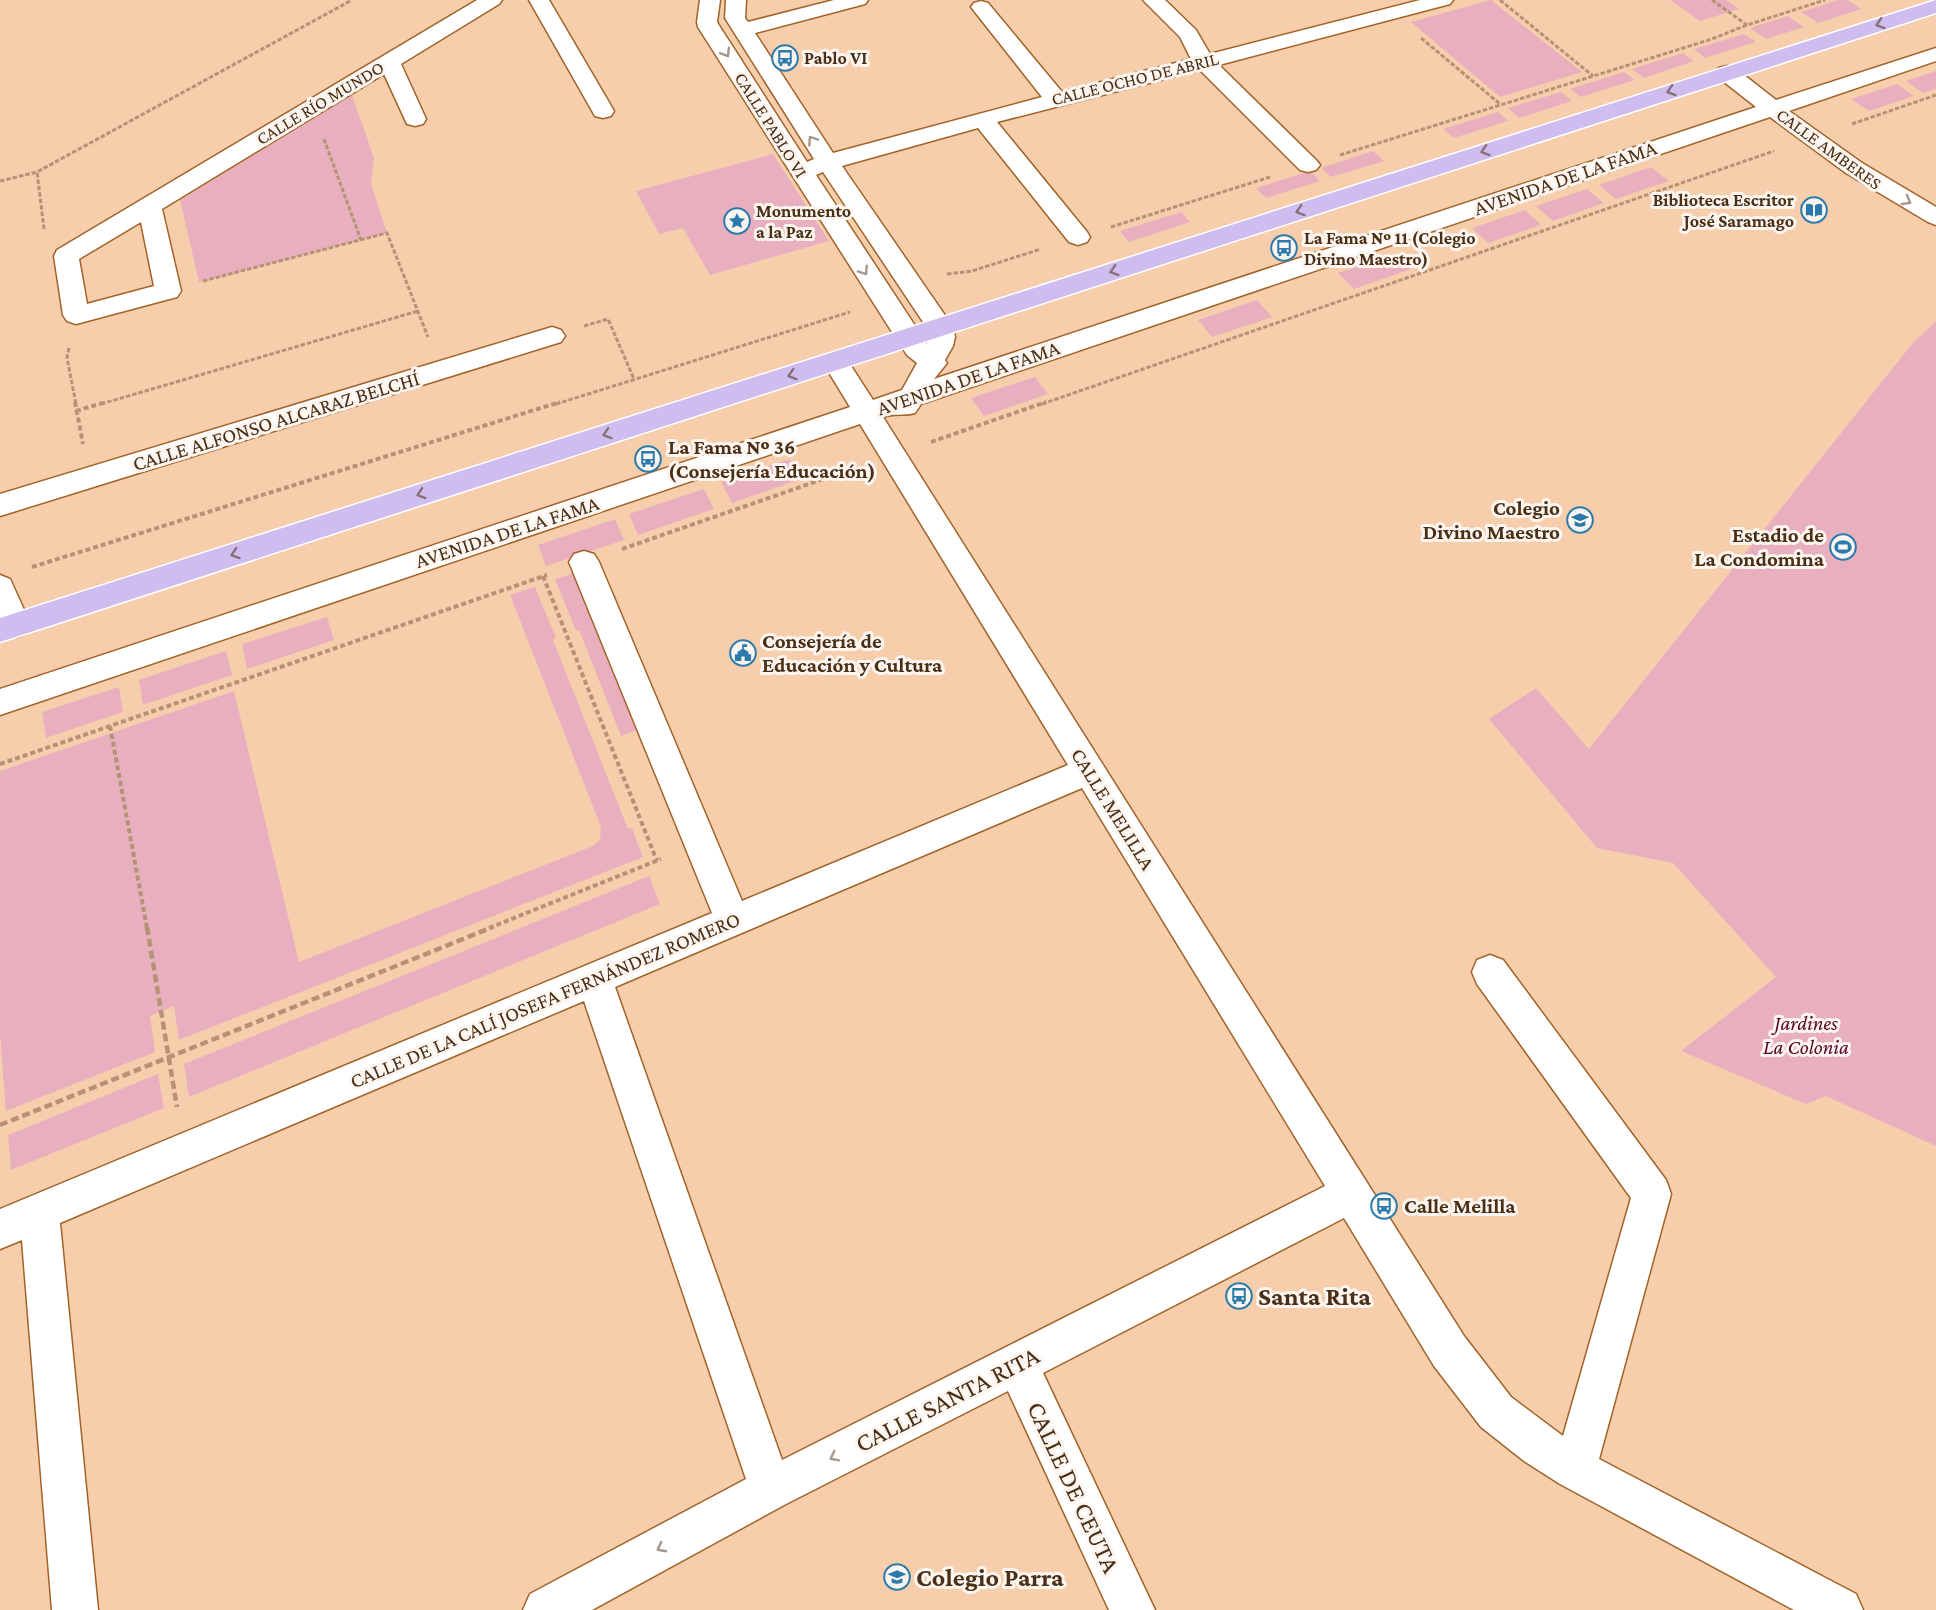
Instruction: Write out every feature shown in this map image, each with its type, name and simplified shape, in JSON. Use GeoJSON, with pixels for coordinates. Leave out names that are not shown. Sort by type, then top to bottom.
{"type":"FeatureCollection","features":[{"type":"Feature","properties":{"kind":"main road"},"geometry":{"type":"LineString","coordinates":[[8,627],[1936,6]]}},
{"type":"Feature","properties":{"kind":"street","name":"CALLE RÍO MUNDO"},"geometry":{"type":"LineString","coordinates":[[66,256],[492,0]]}},
{"type":"Feature","properties":{"kind":"street"},"geometry":{"type":"LineString","coordinates":[[539,0],[603,111]]}},
{"type":"Feature","properties":{"kind":"street","name":"CALLE PABLO VI"},"geometry":{"type":"LineString","coordinates":[[710,0],[707,22],[709,27],[908,337]]}},
{"type":"Feature","properties":{"kind":"street","name":"CALLE PABLO VI"},"geometry":{"type":"LineString","coordinates":[[736,0],[735,18],[742,30],[940,327]]}},
{"type":"Feature","properties":{"kind":"street"},"geometry":{"type":"LineString","coordinates":[[742,30],[858,0]]}},
{"type":"Feature","properties":{"kind":"street"},"geometry":{"type":"LineString","coordinates":[[1153,0],[1189,34],[1203,61],[1308,165]]}},
{"type":"Feature","properties":{"kind":"street","name":"CALLE OCHO DE ABRIL"},"geometry":{"type":"LineString","coordinates":[[801,172],[828,162],[1056,99],[1203,61],[1326,33],[1443,0]]}},
{"type":"Feature","properties":{"kind":"street"},"geometry":{"type":"LineString","coordinates":[[981,7],[1056,99]]}},
{"type":"Feature","properties":{"kind":"street","name":"AVENIDA DE LA FAMA"},"geometry":{"type":"LineString","coordinates":[[0,702],[1936,54]]}},
{"type":"Feature","properties":{"kind":"street"},"geometry":{"type":"LineString","coordinates":[[390,62],[415,119]]}},
{"type":"Feature","properties":{"kind":"street","name":"CALLE AMBERES"},"geometry":{"type":"LineString","coordinates":[[1726,73],[1812,138],[1881,186],[1936,217]]}},
{"type":"Feature","properties":{"kind":"street"},"geometry":{"type":"LineString","coordinates":[[983,119],[1078,237]]}},
{"type":"Feature","properties":{"kind":"street"},"geometry":{"type":"LineString","coordinates":[[66,256],[76,315],[168,291],[149,206]]}},
{"type":"Feature","properties":{"kind":"street"},"geometry":{"type":"LineString","coordinates":[[894,455],[892,433],[932,361],[942,337],[940,327]]}},
{"type":"Feature","properties":{"kind":"street","name":"CALLE ALFONSO ALCARAZ BELCHÍ"},"geometry":{"type":"LineString","coordinates":[[0,505],[552,336]]}},
{"type":"Feature","properties":{"kind":"street"},"geometry":{"type":"LineString","coordinates":[[908,337],[916,349],[932,361],[947,368],[971,371],[1000,367]]}},
{"type":"Feature","properties":{"kind":"street"},"geometry":{"type":"LineString","coordinates":[[908,337],[916,376],[911,397]]}},
{"type":"Feature","properties":{"kind":"street","name":"CALLE MELILLA"},"geometry":{"type":"LineString","coordinates":[[835,361],[1449,1351],[1480,1394],[1516,1429],[1575,1469],[1840,1610]]}},
{"type":"Feature","properties":{"kind":"street"},"geometry":{"type":"LineString","coordinates":[[584,562],[733,921]]}},
{"type":"Feature","properties":{"kind":"street"},"geometry":{"type":"LineString","coordinates":[[8,627],[11,579]]}},
{"type":"Feature","properties":{"kind":"street","name":"CALLE DE LA CALÍ JOSEFA FERNÁNDEZ ROMERO"},"geometry":{"type":"LineString","coordinates":[[0,1228],[1089,771]]}},
{"type":"Feature","properties":{"kind":"street"},"geometry":{"type":"LineString","coordinates":[[1490,972],[1652,1194],[1575,1469]]}},
{"type":"Feature","properties":{"kind":"street"},"geometry":{"type":"LineString","coordinates":[[594,979],[771,1489]]}},
{"type":"Feature","properties":{"kind":"street","name":"CALLE SANTA RITA"},"geometry":{"type":"LineString","coordinates":[[546,1610],[771,1489],[1351,1194]]}},
{"type":"Feature","properties":{"kind":"street"},"geometry":{"type":"LineString","coordinates":[[39,1212],[75,1610]]}},
{"type":"Feature","properties":{"kind":"street","name":"CALLE DE CEUTA"},"geometry":{"type":"LineString","coordinates":[[1017,1363],[1132,1610]]}},
{"type":"Feature","properties":{"kind":"path"},"geometry":{"type":"LineString","coordinates":[[0,181],[37,172],[352,0]]}},
{"type":"Feature","properties":{"kind":"path"},"geometry":{"type":"LineString","coordinates":[[1500,0],[1593,76]]}},
{"type":"Feature","properties":{"kind":"path"},"geometry":{"type":"LineString","coordinates":[[1712,0],[1747,25]]}},
{"type":"Feature","properties":{"kind":"path"},"geometry":{"type":"LineString","coordinates":[[907,279],[972,271],[1712,39],[1747,25],[1825,0]]}},
{"type":"Feature","properties":{"kind":"path"},"geometry":{"type":"LineString","coordinates":[[1393,14],[1501,105]]}},
{"type":"Feature","properties":{"kind":"path"},"geometry":{"type":"LineString","coordinates":[[0,764],[1936,95]]}},
{"type":"Feature","properties":{"kind":"path"},"geometry":{"type":"LineString","coordinates":[[313,108],[361,240]]}},
{"type":"Feature","properties":{"kind":"path"},"geometry":{"type":"LineString","coordinates":[[37,172],[45,238],[66,256]]}},
{"type":"Feature","properties":{"kind":"path"},"geometry":{"type":"LineString","coordinates":[[168,291],[387,233],[442,370]]}},
{"type":"Feature","properties":{"kind":"path"},"geometry":{"type":"LineString","coordinates":[[11,579],[850,312],[855,305],[855,296],[876,289]]}},
{"type":"Feature","properties":{"kind":"path"},"geometry":{"type":"LineString","coordinates":[[76,411],[418,311]]}},
{"type":"Feature","properties":{"kind":"path"},"geometry":{"type":"LineString","coordinates":[[76,315],[67,358],[89,478]]}},
{"type":"Feature","properties":{"kind":"path"},"geometry":{"type":"LineString","coordinates":[[552,336],[608,320],[634,379]]}},
{"type":"Feature","properties":{"kind":"path"},"geometry":{"type":"LineString","coordinates":[[543,576],[657,861]]}},
{"type":"Feature","properties":{"kind":"path"},"geometry":{"type":"LineString","coordinates":[[110,726],[184,1152]]}},
{"type":"Feature","properties":{"kind":"path"},"geometry":{"type":"LineString","coordinates":[[0,1125],[701,843]]}},
{"type":"Feature","properties":{"kind":"green space"},"geometry":{"type":"Polygon","coordinates":[[[1491,0],[1582,72],[1500,97],[1411,22],[1491,0]]]}},
{"type":"Feature","properties":{"kind":"green space"},"geometry":{"type":"Polygon","coordinates":[[[1670,0],[1726,0],[1739,9],[1700,21],[1670,0]]]}},
{"type":"Feature","properties":{"kind":"green space"},"geometry":{"type":"Polygon","coordinates":[[[1838,0],[1848,0],[1861,9],[1818,23],[1801,12],[1838,0]]]}},
{"type":"Feature","properties":{"kind":"green space"},"geometry":{"type":"Polygon","coordinates":[[[1788,16],[1804,27],[1766,39],[1750,28],[1788,16]]]}},
{"type":"Feature","properties":{"kind":"green space"},"geometry":{"type":"Polygon","coordinates":[[[1744,34],[1756,42],[1705,58],[1694,49],[1744,34]]]}},
{"type":"Feature","properties":{"kind":"green space"},"geometry":{"type":"Polygon","coordinates":[[[1683,53],[1694,61],[1644,78],[1632,69],[1683,53]]]}},
{"type":"Feature","properties":{"kind":"green space"},"geometry":{"type":"Polygon","coordinates":[[[1936,71],[1936,89],[1923,93],[1906,81],[1936,71]]]}},
{"type":"Feature","properties":{"kind":"green space"},"geometry":{"type":"Polygon","coordinates":[[[1624,72],[1635,80],[1581,97],[1570,89],[1624,72]]]}},
{"type":"Feature","properties":{"kind":"green space"},"geometry":{"type":"Polygon","coordinates":[[[1897,84],[1914,96],[1869,111],[1851,99],[1897,84]]]}},
{"type":"Feature","properties":{"kind":"green space"},"geometry":{"type":"Polygon","coordinates":[[[1561,92],[1572,101],[1519,118],[1508,108],[1561,92]]]}},
{"type":"Feature","properties":{"kind":"green space"},"geometry":{"type":"Polygon","coordinates":[[[352,95],[374,158],[371,184],[387,233],[199,282],[180,200],[352,95]]]}},
{"type":"Feature","properties":{"kind":"green space"},"geometry":{"type":"Polygon","coordinates":[[[1498,112],[1508,121],[1454,138],[1443,129],[1498,112]]]}},
{"type":"Feature","properties":{"kind":"green space"},"geometry":{"type":"Polygon","coordinates":[[[1373,151],[1384,161],[1331,177],[1321,168],[1373,151]]]}},
{"type":"Feature","properties":{"kind":"green space"},"geometry":{"type":"Polygon","coordinates":[[[773,154],[829,241],[710,275],[683,228],[659,234],[636,191],[773,154]]]}},
{"type":"Feature","properties":{"kind":"green space"},"geometry":{"type":"Polygon","coordinates":[[[1651,167],[1669,181],[1616,199],[1599,185],[1651,167]]]}},
{"type":"Feature","properties":{"kind":"green space"},"geometry":{"type":"Polygon","coordinates":[[[1310,171],[1320,181],[1266,198],[1256,188],[1310,171]]]}},
{"type":"Feature","properties":{"kind":"green space"},"geometry":{"type":"Polygon","coordinates":[[[1587,189],[1604,203],[1553,221],[1536,206],[1587,189]]]}},
{"type":"Feature","properties":{"kind":"green space"},"geometry":{"type":"Polygon","coordinates":[[[1525,210],[1541,225],[1488,243],[1472,228],[1525,210]]]}},
{"type":"Feature","properties":{"kind":"green space"},"geometry":{"type":"Polygon","coordinates":[[[1181,212],[1190,222],[1129,242],[1120,231],[1181,212]]]}},
{"type":"Feature","properties":{"kind":"green space"},"geometry":{"type":"Polygon","coordinates":[[[1396,254],[1411,269],[1354,289],[1338,273],[1396,254]]]}},
{"type":"Feature","properties":{"kind":"green space"},"geometry":{"type":"Polygon","coordinates":[[[1257,300],[1272,317],[1212,337],[1198,320],[1257,300]]]}},
{"type":"Feature","properties":{"kind":"green space","name":"Estadio de La Condomina"},"geometry":{"type":"Polygon","coordinates":[[[1936,321],[1936,1146],[1826,1096],[1806,1104],[1681,1051],[1776,977],[1673,863],[1597,848],[1489,719],[1536,688],[1589,749],[1912,344],[1936,321]]]}},
{"type":"Feature","properties":{"kind":"green space"},"geometry":{"type":"Polygon","coordinates":[[[1035,377],[1048,394],[984,416],[971,398],[1035,377]]]}},
{"type":"Feature","properties":{"kind":"green space"},"geometry":{"type":"Polygon","coordinates":[[[790,459],[801,479],[732,503],[721,482],[790,459]]]}},
{"type":"Feature","properties":{"kind":"green space"},"geometry":{"type":"Polygon","coordinates":[[[704,489],[714,509],[638,535],[629,514],[704,489]]]}},
{"type":"Feature","properties":{"kind":"green space"},"geometry":{"type":"Polygon","coordinates":[[[615,519],[624,540],[546,566],[538,545],[615,519]]]}},
{"type":"Feature","properties":{"kind":"green space"},"geometry":{"type":"Polygon","coordinates":[[[581,571],[645,727],[621,736],[579,630],[576,631],[555,579],[581,571]]]}},
{"type":"Feature","properties":{"kind":"green space"},"geometry":{"type":"Polygon","coordinates":[[[535,587],[556,638],[553,640],[628,829],[632,828],[643,857],[179,1040],[174,1006],[150,1016],[155,1052],[6,1111],[0,1035],[0,771],[234,691],[299,962],[593,846],[600,840],[601,827],[510,595],[535,587]]]}},
{"type":"Feature","properties":{"kind":"green space"},"geometry":{"type":"Polygon","coordinates":[[[327,617],[334,640],[247,669],[242,644],[327,617]]]}},
{"type":"Feature","properties":{"kind":"green space"},"geometry":{"type":"Polygon","coordinates":[[[226,651],[232,675],[143,705],[139,680],[226,651]]]}},
{"type":"Feature","properties":{"kind":"green space"},"geometry":{"type":"Polygon","coordinates":[[[119,687],[123,712],[46,738],[42,712],[119,687]]]}},
{"type":"Feature","properties":{"kind":"green space"},"geometry":{"type":"Polygon","coordinates":[[[649,876],[660,904],[189,1097],[184,1064],[649,876]]]}},
{"type":"Feature","properties":{"kind":"green space"},"geometry":{"type":"Polygon","coordinates":[[[158,1074],[164,1108],[11,1170],[8,1135],[158,1074]]]}},
{"type":"Feature","properties":{"kind":"place","name":"Pablo VI"},"geometry":{"type":"Point","coordinates":[785,58]}},
{"type":"Feature","properties":{"kind":"place","name":"Biblioteca Escritor José Saramago"},"geometry":{"type":"Point","coordinates":[1814,210]}},
{"type":"Feature","properties":{"kind":"place","name":"Monumento a la Paz"},"geometry":{"type":"Point","coordinates":[737,221]}},
{"type":"Feature","properties":{"kind":"place","name":"La Fama Nº 11 (Colegio Divino Maestro)"},"geometry":{"type":"Point","coordinates":[1284,248]}},
{"type":"Feature","properties":{"kind":"place","name":"La Fama Nº 36 (Consejería Educación)"},"geometry":{"type":"Point","coordinates":[648,459]}},
{"type":"Feature","properties":{"kind":"place","name":"Colegio Divino Maestro"},"geometry":{"type":"Point","coordinates":[1580,520]}},
{"type":"Feature","properties":{"kind":"place","name":"Estadio de La Condomina"},"geometry":{"type":"Point","coordinates":[1843,547]}},
{"type":"Feature","properties":{"kind":"place","name":"Consejería de Educación y Cultura"},"geometry":{"type":"Point","coordinates":[743,653]}},
{"type":"Feature","properties":{"kind":"place","name":"Calle Melilla"},"geometry":{"type":"Point","coordinates":[1384,1206]}},
{"type":"Feature","properties":{"kind":"place","name":"Santa Rita"},"geometry":{"type":"Point","coordinates":[1239,1296]}},
{"type":"Feature","properties":{"kind":"place","name":"Colegio Parra"},"geometry":{"type":"Point","coordinates":[897,1577]}},
{"type":"Feature","properties":{"kind":"park label","name":"Jardines La Colonia"},"geometry":{"type":"Point","coordinates":[1806,1035]}}]}
